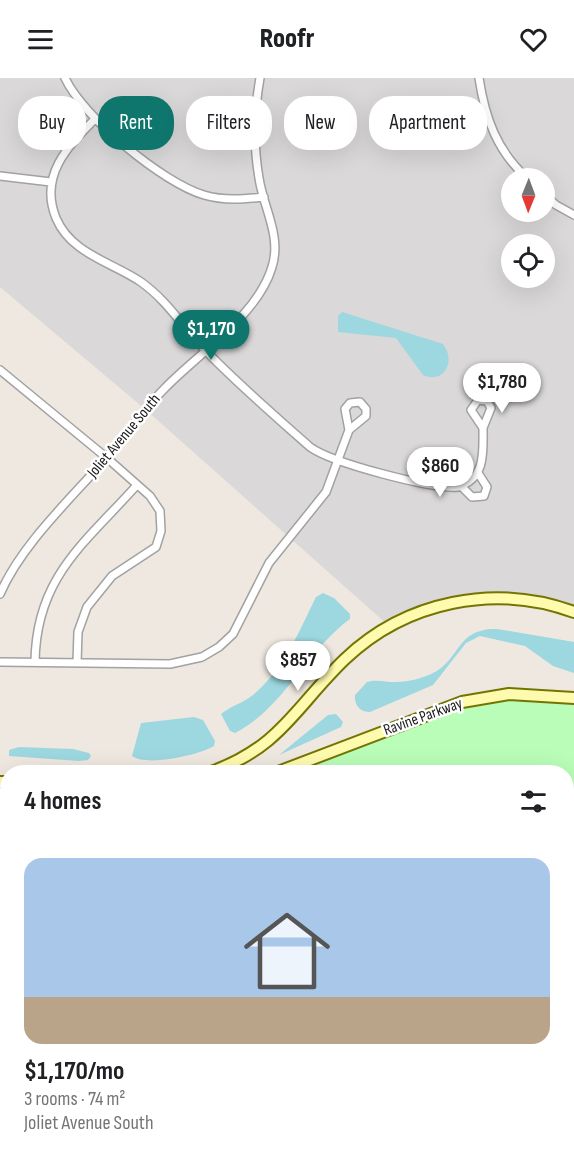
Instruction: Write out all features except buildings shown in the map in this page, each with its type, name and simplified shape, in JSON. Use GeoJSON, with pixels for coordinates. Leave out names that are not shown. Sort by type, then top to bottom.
{"type":"FeatureCollection","features":[{"type":"Feature","properties":{"kind":"street"},"geometry":{"type":"LineString","coordinates":[[65,78],[73,95],[94,120],[185,188],[221,198],[264,197]]}},
{"type":"Feature","properties":{"kind":"street","name":"Joliet Avenue South"},"geometry":{"type":"LineString","coordinates":[[0,594],[19,560],[165,388],[264,289],[273,265],[275,240],[255,149],[255,106],[260,78]]}},
{"type":"Feature","properties":{"kind":"street"},"geometry":{"type":"LineString","coordinates":[[479,78],[487,121],[511,163],[516,168]]}},
{"type":"Feature","properties":{"kind":"street"},"geometry":{"type":"LineString","coordinates":[[94,120],[66,149],[57,163],[51,182],[54,212],[71,240],[149,289],[169,307],[205,350],[310,447],[338,462],[448,487],[461,486],[478,473],[482,463],[483,428]]}},
{"type":"Feature","properties":{"kind":"street"},"geometry":{"type":"LineString","coordinates":[[0,176],[51,182]]}},
{"type":"Feature","properties":{"kind":"street"},"geometry":{"type":"LineString","coordinates":[[555,204],[574,215]]}},
{"type":"Feature","properties":{"kind":"street"},"geometry":{"type":"LineString","coordinates":[[0,370],[107,458],[150,496],[160,511],[162,524],[158,543],[147,555],[112,576],[93,598],[80,625],[77,663]]}},
{"type":"Feature","properties":{"kind":"street"},"geometry":{"type":"LineString","coordinates":[[0,662],[170,664],[192,661],[219,647],[237,627],[269,563],[321,500],[349,430]]}},
{"type":"Feature","properties":{"kind":"street"},"geometry":{"type":"LineString","coordinates":[[461,486],[472,497],[484,496],[487,487],[478,473]]}},
{"type":"Feature","properties":{"kind":"street"},"geometry":{"type":"LineString","coordinates":[[35,662],[38,618],[56,578],[137,485]]}},
{"type":"Feature","properties":{"kind":"street"},"geometry":{"type":"LineString","coordinates":[[227,765],[273,738],[299,713],[345,659],[376,635],[404,619],[455,602],[493,598],[533,601],[574,612]]}},
{"type":"Feature","properties":{"kind":"street","name":"Ravine Parkway"},"geometry":{"type":"LineString","coordinates":[[297,765],[471,700],[515,694],[574,698]]}},
{"type":"Feature","properties":{"kind":"shaded area"},"geometry":{"type":"Polygon","coordinates":[[[0,78],[574,78],[574,612],[480,599],[389,626],[146,410],[0,287],[0,78]]]}},
{"type":"Feature","properties":{"kind":"green space"},"geometry":{"type":"Polygon","coordinates":[[[503,699],[574,702],[574,765],[307,765],[459,707],[503,699]]]}},
{"type":"Feature","properties":{"kind":"water"},"geometry":{"type":"Polygon","coordinates":[[[342,312],[443,344],[448,357],[446,369],[437,377],[423,375],[396,338],[338,332],[338,316],[342,312]]]}},
{"type":"Feature","properties":{"kind":"water"},"geometry":{"type":"Polygon","coordinates":[[[323,593],[334,598],[350,614],[350,619],[320,647],[267,709],[235,733],[230,731],[221,714],[253,695],[264,685],[290,649],[316,597],[323,593]]]}},
{"type":"Feature","properties":{"kind":"water"},"geometry":{"type":"Polygon","coordinates":[[[497,629],[574,642],[574,673],[553,666],[525,646],[480,636],[466,643],[433,685],[370,712],[363,711],[357,705],[355,695],[367,682],[395,682],[427,676],[441,668],[473,634],[483,630],[497,629]]]}},
{"type":"Feature","properties":{"kind":"water"},"geometry":{"type":"Polygon","coordinates":[[[336,714],[343,722],[341,727],[279,755],[328,715],[336,714]]]}},
{"type":"Feature","properties":{"kind":"water"},"geometry":{"type":"Polygon","coordinates":[[[194,717],[203,720],[215,741],[214,746],[197,753],[161,760],[139,759],[132,756],[141,723],[194,717]]]}},
{"type":"Feature","properties":{"kind":"water"},"geometry":{"type":"Polygon","coordinates":[[[19,747],[73,749],[89,753],[91,756],[88,760],[79,761],[9,756],[9,750],[19,747]]]}}]}
